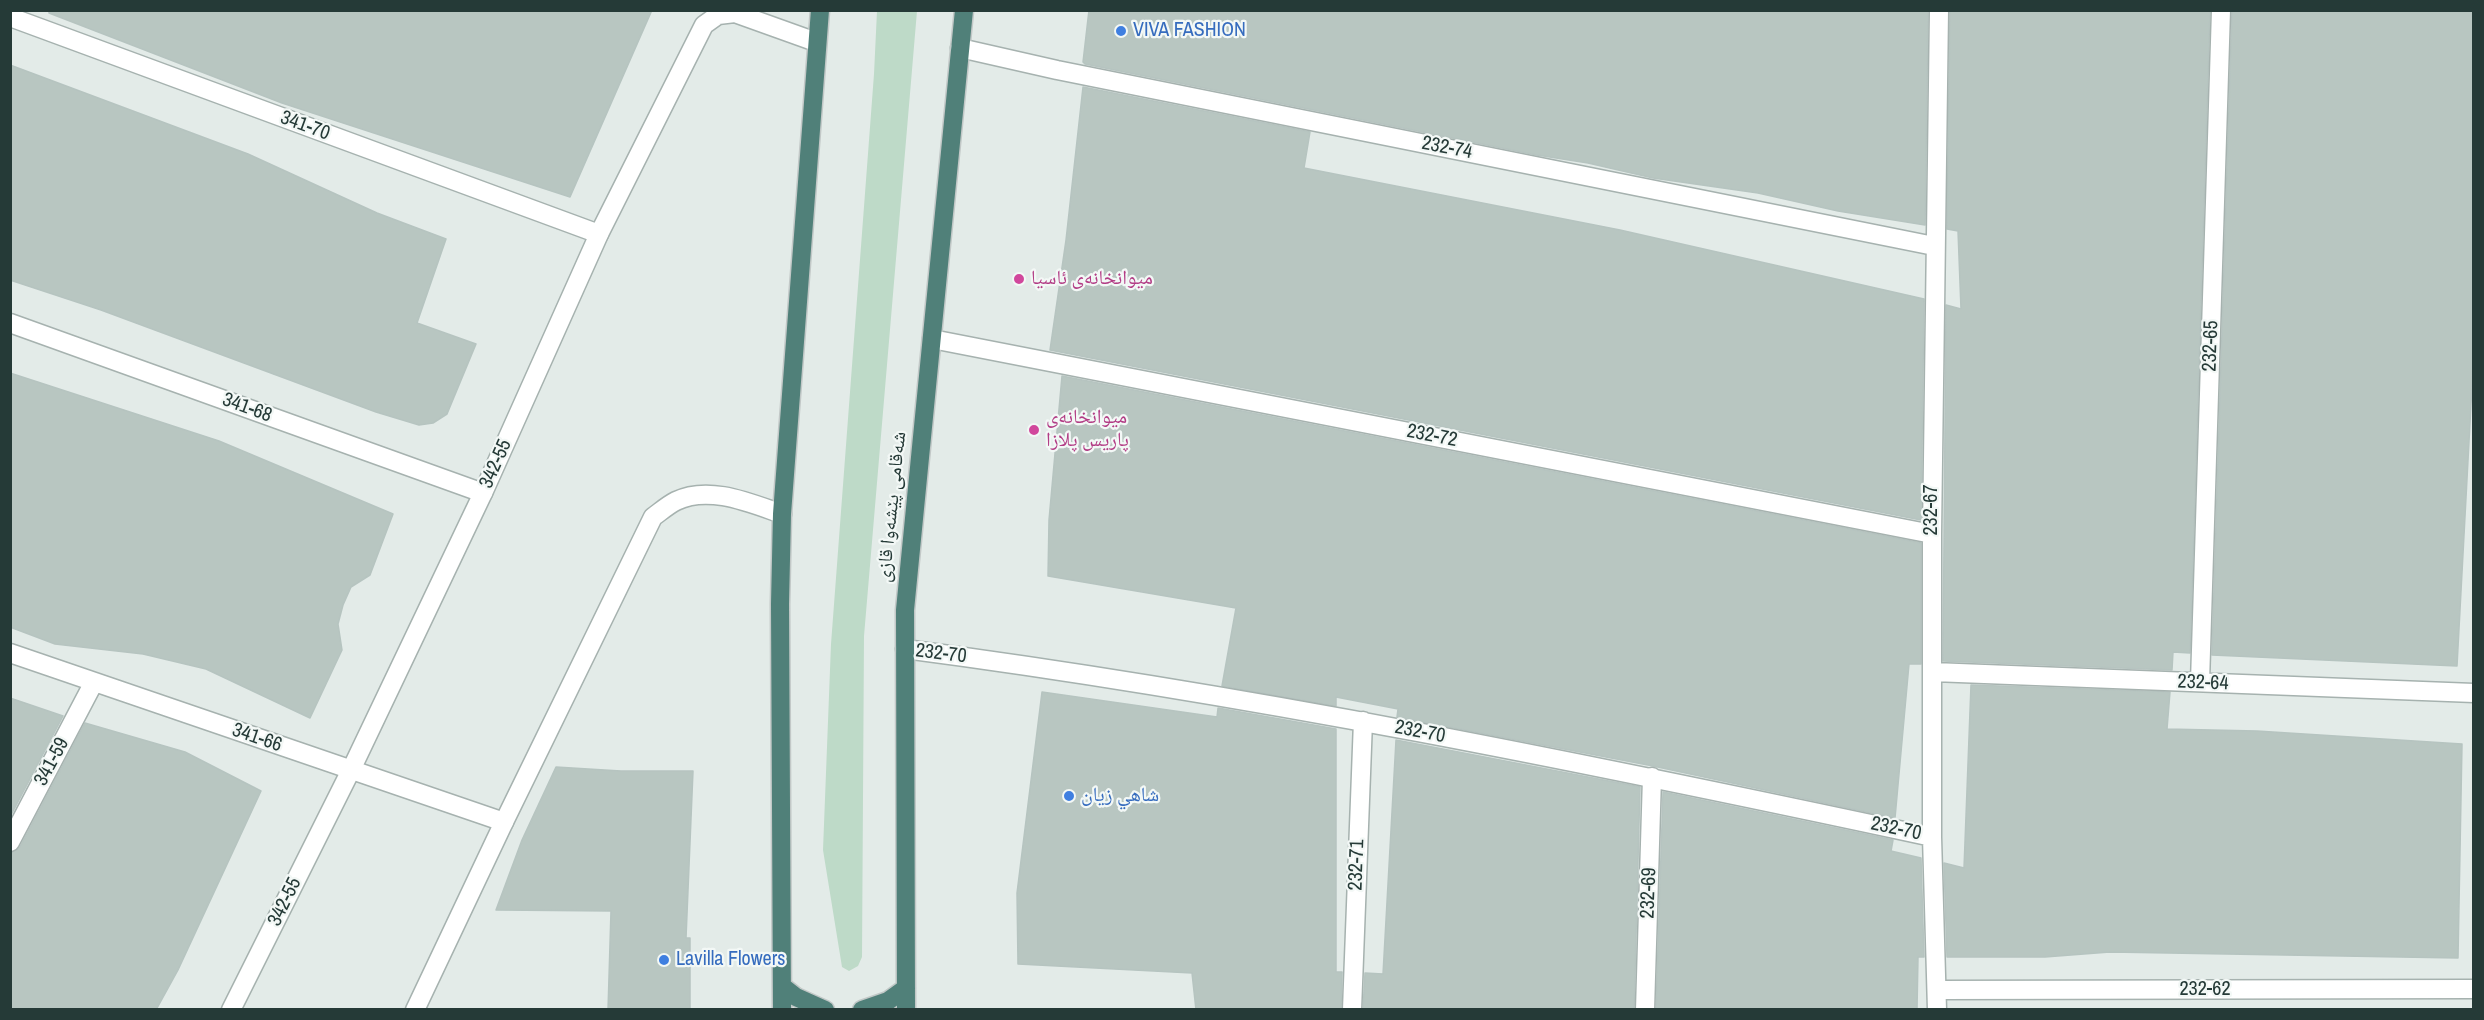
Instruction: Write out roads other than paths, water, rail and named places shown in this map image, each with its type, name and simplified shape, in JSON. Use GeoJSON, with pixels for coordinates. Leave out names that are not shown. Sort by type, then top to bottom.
{"type":"FeatureCollection","features":[{"type":"Feature","properties":{"kind":"highway"},"geometry":{"type":"LineString","coordinates":[[782,1010],[780,616],[782,514],[820,10]]}},
{"type":"Feature","properties":{"kind":"highway","name":"شەقامی پێشەوا قازی"},"geometry":{"type":"LineString","coordinates":[[906,1010],[905,610],[964,10]]}},
{"type":"Feature","properties":{"kind":"highway"},"geometry":{"type":"LineString","coordinates":[[782,986],[796,998],[825,1010]]}},
{"type":"Feature","properties":{"kind":"highway"},"geometry":{"type":"LineString","coordinates":[[862,1010],[888,1001],[906,988]]}},
{"type":"Feature","properties":{"kind":"street","name":"232-67"},"geometry":{"type":"LineString","coordinates":[[1937,1010],[1932,837],[1932,534],[1938,10]]}},
{"type":"Feature","properties":{"kind":"street","name":"232-65"},"geometry":{"type":"LineString","coordinates":[[2200,682],[2221,10]]}},
{"type":"Feature","properties":{"kind":"street","name":"342-55"},"geometry":{"type":"LineString","coordinates":[[231,1010],[351,770],[483,493],[599,234],[704,25],[718,15],[735,13],[816,42]]}},
{"type":"Feature","properties":{"kind":"street","name":"341-70"},"geometry":{"type":"LineString","coordinates":[[10,17],[599,234]]}},
{"type":"Feature","properties":{"kind":"street","name":"232-74"},"geometry":{"type":"LineString","coordinates":[[960,48],[1069,73],[1934,246]]}},
{"type":"Feature","properties":{"kind":"street","name":"341-68"},"geometry":{"type":"LineString","coordinates":[[10,323],[483,493]]}},
{"type":"Feature","properties":{"kind":"street","name":"232-72"},"geometry":{"type":"LineString","coordinates":[[932,339],[1932,534]]}},
{"type":"Feature","properties":{"kind":"street"},"geometry":{"type":"LineString","coordinates":[[415,1010],[653,517],[677,501],[707,495],[740,500],[782,514]]}},
{"type":"Feature","properties":{"kind":"street","name":"232-70"},"geometry":{"type":"LineString","coordinates":[[905,649],[1019,664],[1363,721],[1652,777],[1932,837]]}},
{"type":"Feature","properties":{"kind":"street","name":"341-66"},"geometry":{"type":"LineString","coordinates":[[10,653],[504,822]]}},
{"type":"Feature","properties":{"kind":"street","name":"232-64"},"geometry":{"type":"LineString","coordinates":[[1933,672],[2474,693]]}},
{"type":"Feature","properties":{"kind":"street","name":"341-59"},"geometry":{"type":"LineString","coordinates":[[10,842],[94,682]]}},
{"type":"Feature","properties":{"kind":"street","name":"232-71"},"geometry":{"type":"LineString","coordinates":[[1352,1010],[1363,721]]}},
{"type":"Feature","properties":{"kind":"street","name":"232-69"},"geometry":{"type":"LineString","coordinates":[[1646,1010],[1652,777]]}},
{"type":"Feature","properties":{"kind":"street","name":"232-62"},"geometry":{"type":"LineString","coordinates":[[1937,990],[2474,989]]}},
{"type":"Feature","properties":{"kind":"place","name":"VIVA FASHION"},"geometry":{"type":"Point","coordinates":[1121,31]}},
{"type":"Feature","properties":{"kind":"place","name":"میوانخانەی ئاسیا"},"geometry":{"type":"Point","coordinates":[1019,279]}},
{"type":"Feature","properties":{"kind":"place","name":"میوانخانەی پاریس پلازا"},"geometry":{"type":"Point","coordinates":[1034,430]}},
{"type":"Feature","properties":{"kind":"place","name":"شاهي زيان"},"geometry":{"type":"Point","coordinates":[1069,796]}},
{"type":"Feature","properties":{"kind":"place","name":"Lavilla Flowers"},"geometry":{"type":"Point","coordinates":[664,960]}}]}
